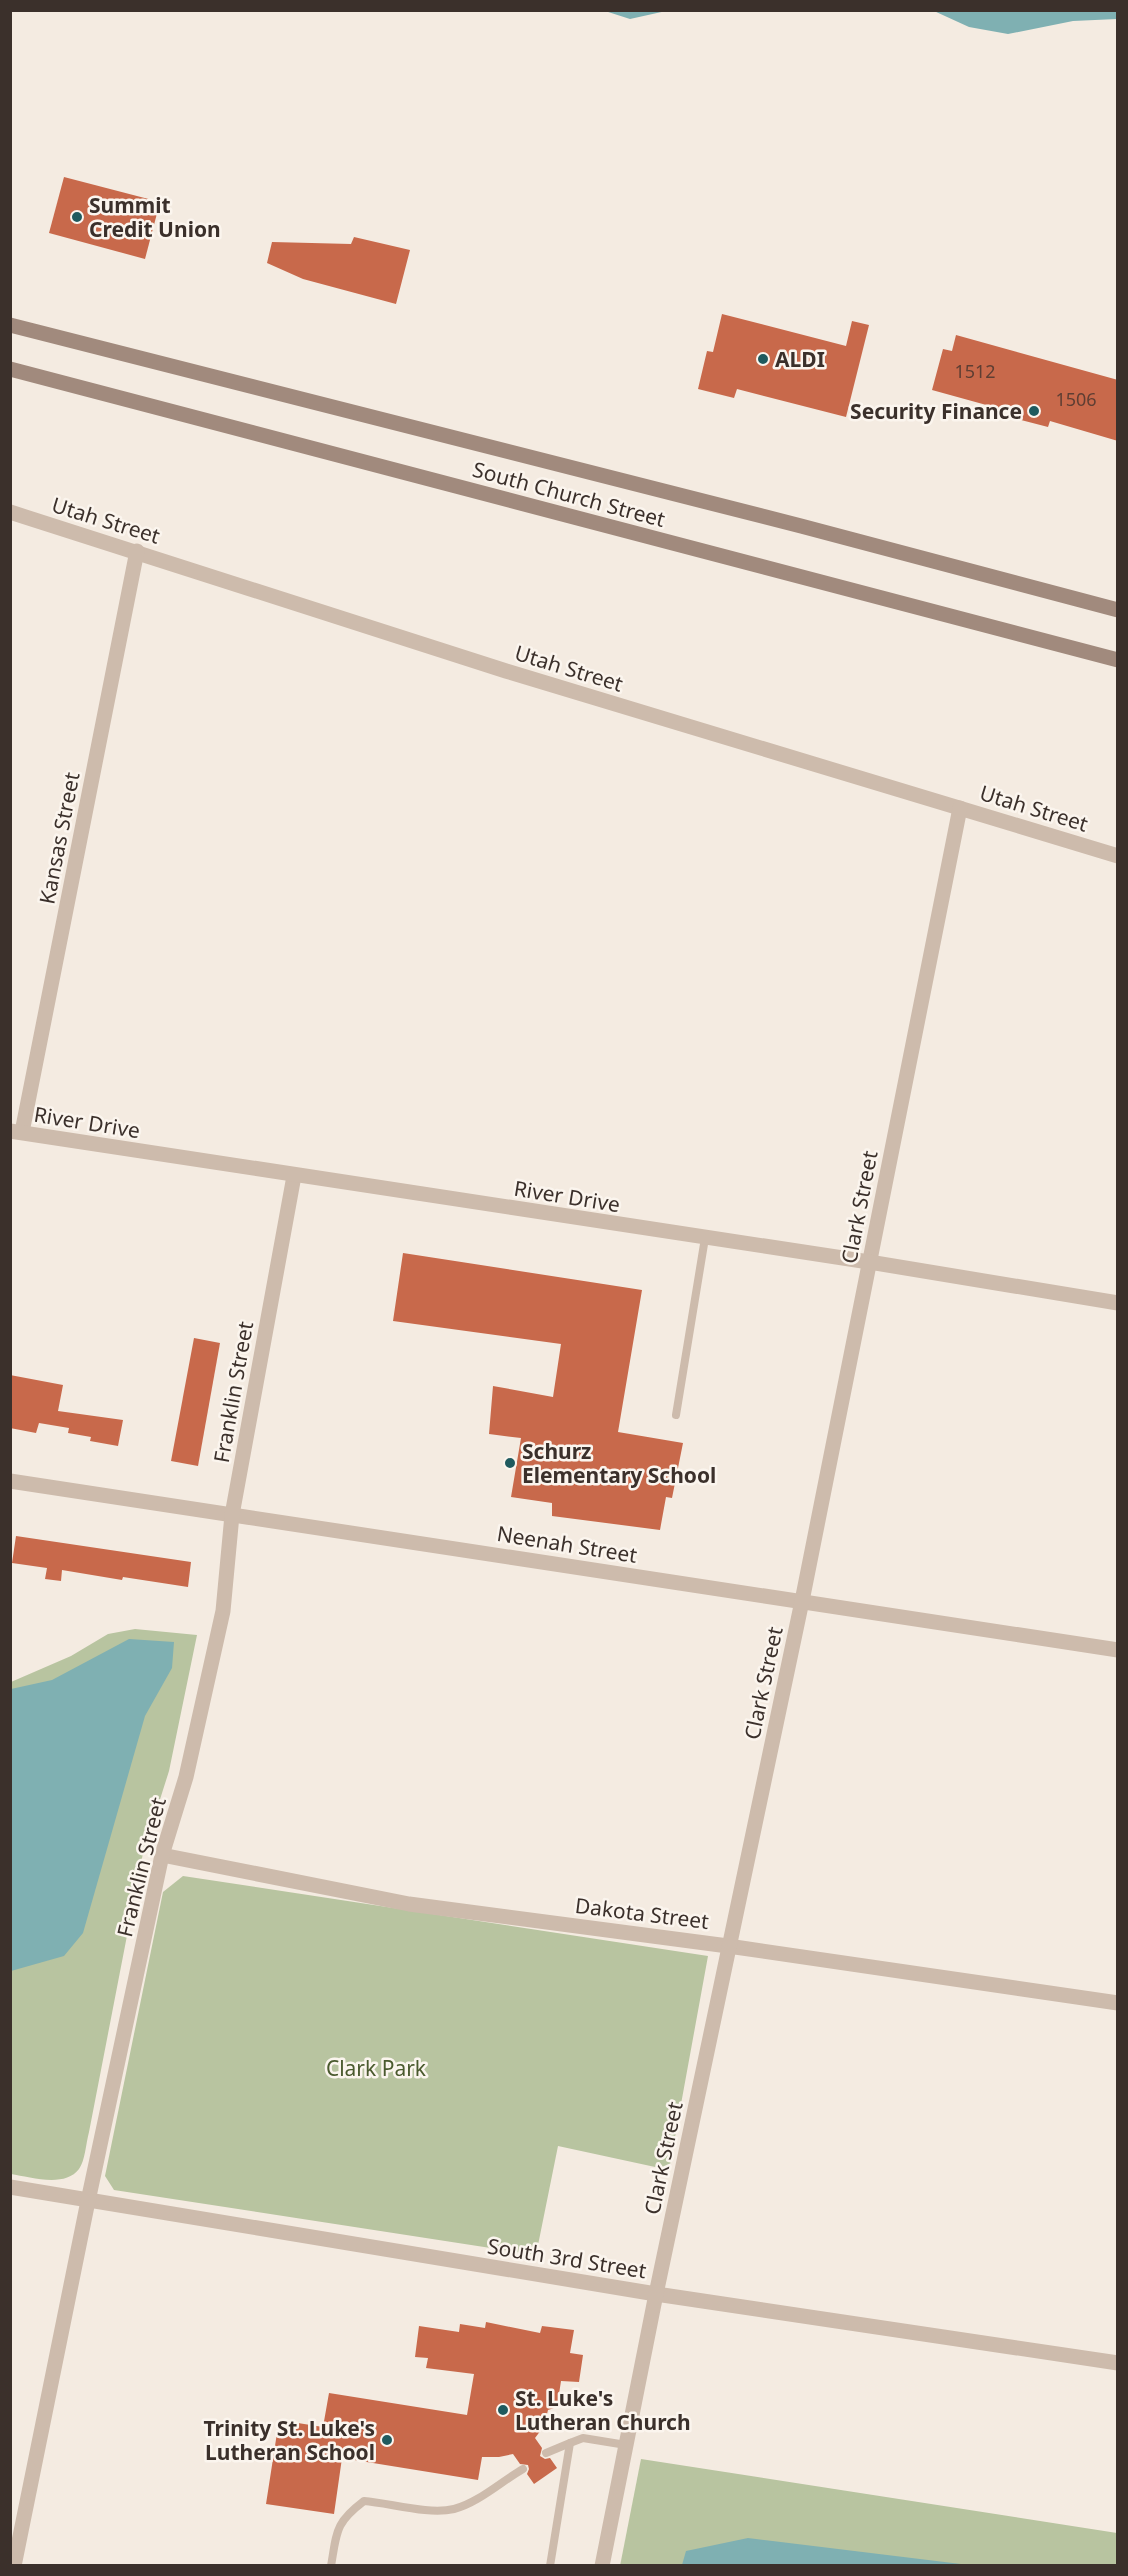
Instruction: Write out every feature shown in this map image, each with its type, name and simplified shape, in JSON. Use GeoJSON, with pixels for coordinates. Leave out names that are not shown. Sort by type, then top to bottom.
{"type":"FeatureCollection","features":[{"type":"Feature","properties":{"kind":"main road","name":"South Church Street"},"geometry":{"type":"LineString","coordinates":[[10,325],[801,526],[1118,610]]}},
{"type":"Feature","properties":{"kind":"main road","name":"South Church Street"},"geometry":{"type":"LineString","coordinates":[[10,369],[1118,660]]}},
{"type":"Feature","properties":{"kind":"street","name":"Utah Street"},"geometry":{"type":"LineString","coordinates":[[10,512],[506,671],[1118,856]]}},
{"type":"Feature","properties":{"kind":"street","name":"Kansas Street"},"geometry":{"type":"LineString","coordinates":[[16,1132],[137,551]]}},
{"type":"Feature","properties":{"kind":"street","name":"Clark Street"},"geometry":{"type":"LineString","coordinates":[[602,2565],[656,2294],[801,1601],[960,808]]}},
{"type":"Feature","properties":{"kind":"street","name":"River Drive"},"geometry":{"type":"LineString","coordinates":[[16,1132],[869,1262],[1118,1303]]}},
{"type":"Feature","properties":{"kind":"street","name":"Franklin Street"},"geometry":{"type":"LineString","coordinates":[[14,2565],[88,2200],[162,1855],[186,1777],[223,1611],[232,1515],[294,1176]]}},
{"type":"Feature","properties":{"kind":"street","name":"Neenah Street"},"geometry":{"type":"LineString","coordinates":[[10,1481],[1118,1650]]}},
{"type":"Feature","properties":{"kind":"street","name":"Dakota Street"},"geometry":{"type":"LineString","coordinates":[[162,1855],[409,1904],[728,1946],[1118,2003]]}},
{"type":"Feature","properties":{"kind":"street","name":"South 3rd Street"},"geometry":{"type":"LineString","coordinates":[[10,2187],[656,2294],[1118,2363]]}},
{"type":"Feature","properties":{"kind":"lane"},"geometry":{"type":"LineString","coordinates":[[676,1415],[705,1238]]}},
{"type":"Feature","properties":{"kind":"lane"},"geometry":{"type":"LineString","coordinates":[[546,2453],[583,2438],[626,2445]]}},
{"type":"Feature","properties":{"kind":"lane"},"geometry":{"type":"LineString","coordinates":[[550,2565],[570,2443]]}},
{"type":"Feature","properties":{"kind":"lane"},"geometry":{"type":"LineString","coordinates":[[331,2565],[338,2527],[347,2514],[364,2501],[436,2510],[454,2509],[475,2499],[523,2469]]}},
{"type":"Feature","properties":{"kind":"green space"},"geometry":{"type":"Polygon","coordinates":[[[135,1629],[197,1635],[169,1771],[143,1853],[84,2157],[79,2169],[73,2175],[65,2178],[47,2180],[11,2174],[11,1682],[71,1656],[108,1634],[135,1629]]]}},
{"type":"Feature","properties":{"kind":"green space","name":"Clark Park"},"geometry":{"type":"Polygon","coordinates":[[[183,1876],[708,1956],[669,2170],[558,2146],[536,2255],[114,2190],[105,2176],[163,1892],[183,1876]]]}},
{"type":"Feature","properties":{"kind":"green space"},"geometry":{"type":"Polygon","coordinates":[[[641,2459],[1117,2533],[1117,2565],[620,2566],[641,2459]]]}},
{"type":"Feature","properties":{"kind":"water"},"geometry":{"type":"Polygon","coordinates":[[[605,10],[666,11],[630,19],[605,10]]]}},
{"type":"Feature","properties":{"kind":"water"},"geometry":{"type":"Polygon","coordinates":[[[1117,10],[1117,19],[1073,21],[1008,34],[969,27],[934,11],[1117,10]]]}},
{"type":"Feature","properties":{"kind":"water"},"geometry":{"type":"Polygon","coordinates":[[[129,1639],[174,1642],[172,1668],[145,1716],[83,1933],[64,1956],[11,1971],[11,1689],[52,1680],[129,1639]]]}},
{"type":"Feature","properties":{"kind":"water"},"geometry":{"type":"Polygon","coordinates":[[[748,2538],[969,2565],[682,2565],[686,2551],[748,2538]]]}},
{"type":"Feature","properties":{"kind":"building"},"geometry":{"type":"Polygon","coordinates":[[[64,177],[160,202],[145,259],[49,233],[64,177]]]}},
{"type":"Feature","properties":{"kind":"building"},"geometry":{"type":"Polygon","coordinates":[[[354,237],[410,250],[396,304],[303,279],[267,263],[272,242],[351,244],[354,237]]]}},
{"type":"Feature","properties":{"kind":"building"},"geometry":{"type":"Polygon","coordinates":[[[722,314],[846,346],[852,321],[869,325],[846,417],[737,389],[734,398],[698,389],[707,351],[713,352],[722,314]]]}},
{"type":"Feature","properties":{"kind":"building"},"geometry":{"type":"Polygon","coordinates":[[[956,335],[1118,380],[1118,441],[1050,421],[1048,427],[1021,420],[1023,415],[932,390],[943,349],[952,351],[956,335]]]}},
{"type":"Feature","properties":{"kind":"building"},"geometry":{"type":"Polygon","coordinates":[[[403,1253],[642,1290],[618,1432],[683,1443],[672,1498],[666,1497],[660,1530],[552,1516],[552,1503],[511,1497],[521,1438],[489,1434],[493,1386],[553,1397],[561,1344],[393,1321],[403,1253]]]}},
{"type":"Feature","properties":{"kind":"building"},"geometry":{"type":"Polygon","coordinates":[[[194,1338],[220,1343],[198,1466],[171,1461],[194,1338]]]}},
{"type":"Feature","properties":{"kind":"building"},"geometry":{"type":"Polygon","coordinates":[[[10,1375],[63,1385],[58,1411],[123,1420],[118,1446],[90,1441],[91,1437],[68,1433],[69,1428],[39,1423],[36,1433],[10,1428],[10,1375]]]}},
{"type":"Feature","properties":{"kind":"building"},"geometry":{"type":"Polygon","coordinates":[[[16,1536],[191,1562],[188,1587],[123,1577],[122,1580],[62,1570],[61,1581],[45,1579],[47,1568],[12,1563],[16,1536]]]}},
{"type":"Feature","properties":{"kind":"building"},"geometry":{"type":"Polygon","coordinates":[[[486,2322],[540,2333],[542,2326],[574,2330],[570,2353],[583,2355],[579,2382],[561,2381],[557,2407],[548,2410],[544,2426],[535,2438],[542,2448],[540,2456],[545,2459],[550,2458],[557,2468],[534,2484],[527,2474],[528,2465],[520,2464],[513,2454],[482,2457],[478,2480],[342,2458],[334,2514],[266,2504],[279,2420],[323,2427],[329,2393],[467,2415],[474,2374],[426,2368],[428,2358],[415,2357],[419,2326],[459,2332],[460,2324],[485,2328],[486,2322]]]}},
{"type":"Feature","properties":{"kind":"place","name":"Summit Credit Union"},"geometry":{"type":"Point","coordinates":[77,217]}},
{"type":"Feature","properties":{"kind":"place","name":"ALDI"},"geometry":{"type":"Point","coordinates":[763,359]}},
{"type":"Feature","properties":{"kind":"place","name":"Security Finance"},"geometry":{"type":"Point","coordinates":[1034,411]}},
{"type":"Feature","properties":{"kind":"place","name":"Schurz Elementary School"},"geometry":{"type":"Point","coordinates":[510,1463]}},
{"type":"Feature","properties":{"kind":"place","name":"St. Luke's Lutheran Church"},"geometry":{"type":"Point","coordinates":[503,2410]}},
{"type":"Feature","properties":{"kind":"place","name":"Trinity St. Luke's Lutheran School"},"geometry":{"type":"Point","coordinates":[387,2440]}}]}
